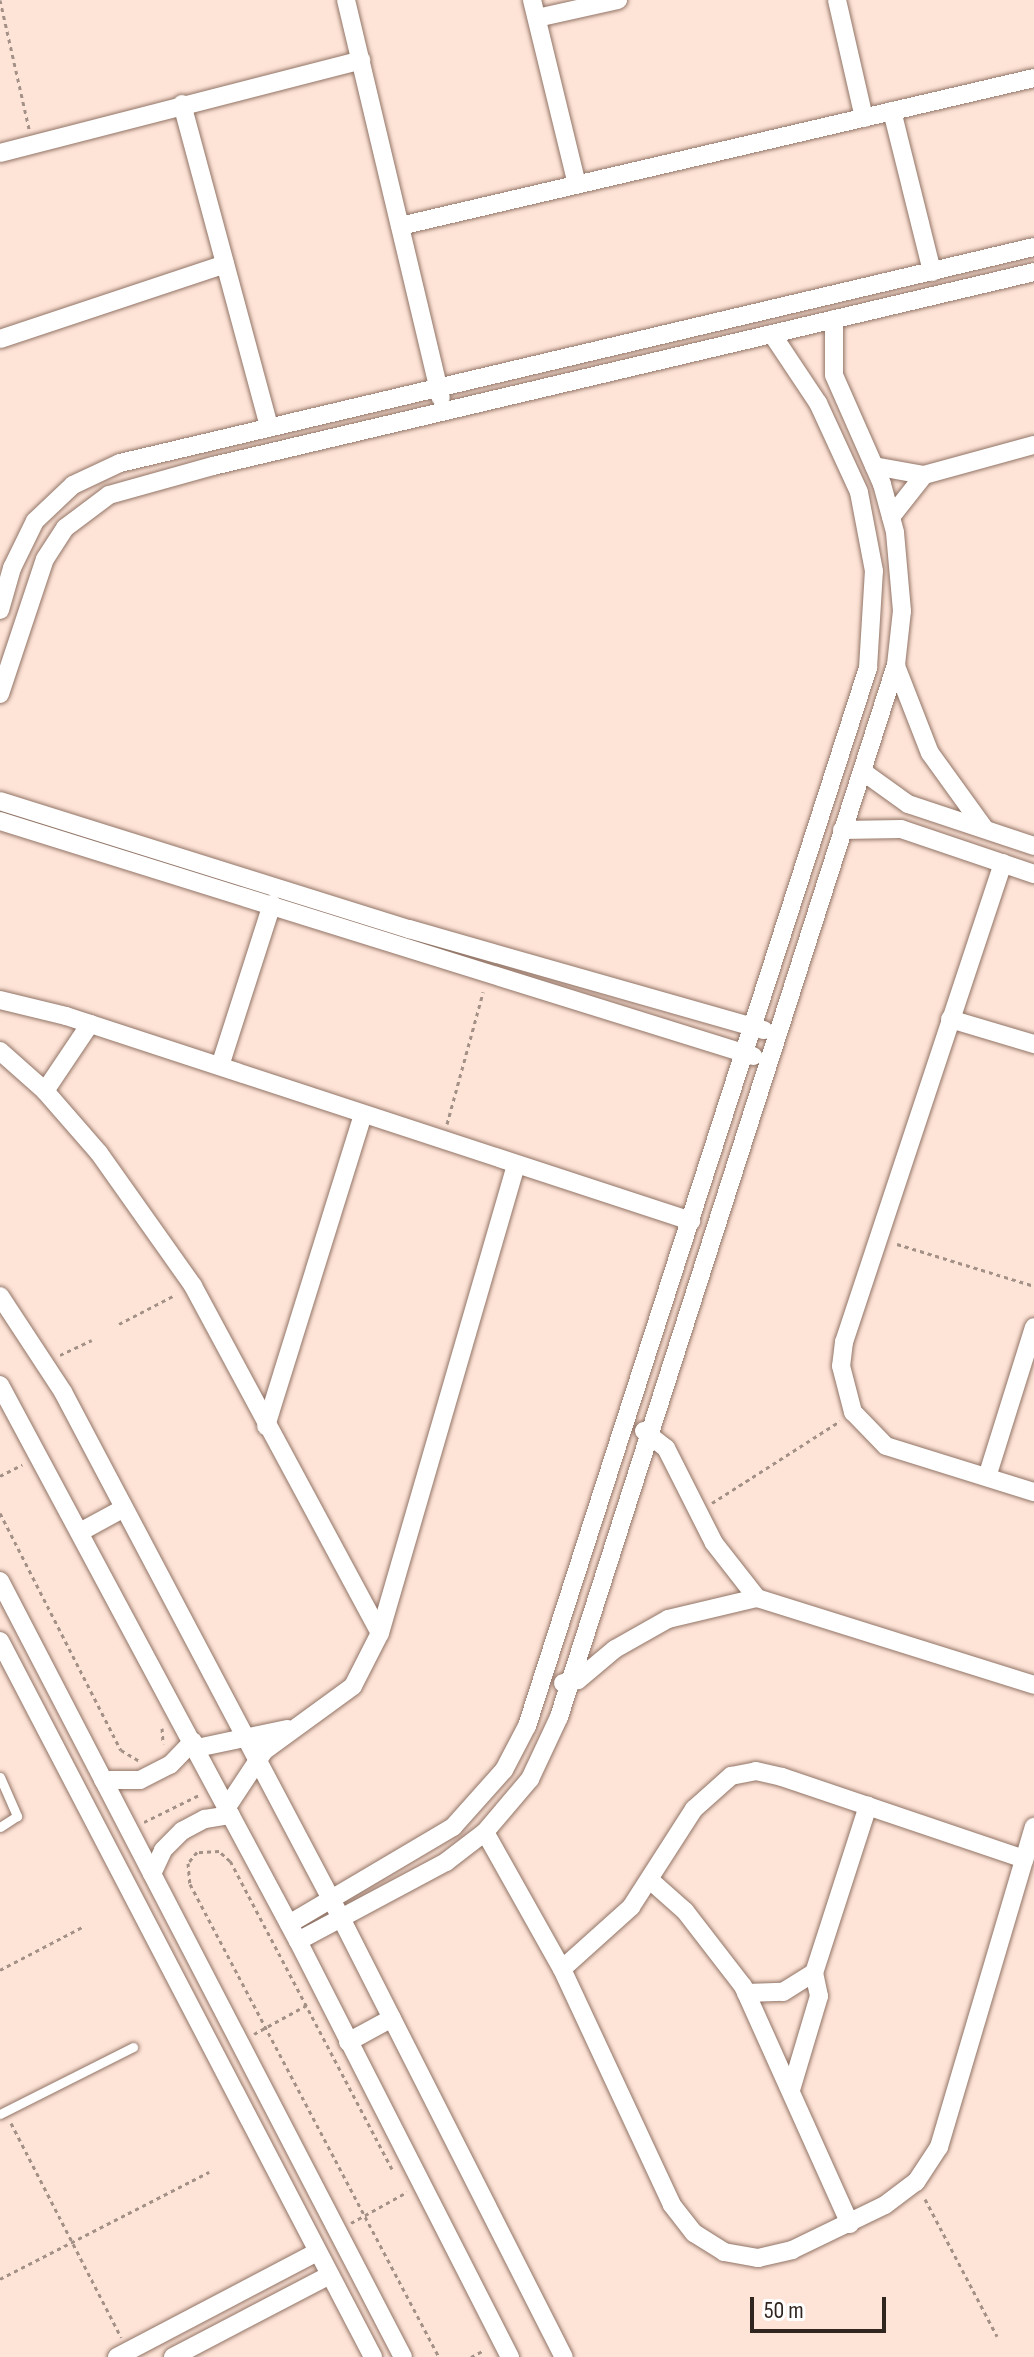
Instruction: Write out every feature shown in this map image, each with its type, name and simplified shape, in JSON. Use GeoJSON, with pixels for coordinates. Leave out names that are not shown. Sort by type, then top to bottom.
{"type":"FeatureCollection","features":[{"type":"Feature","properties":{"kind":"street"},"geometry":{"type":"LineString","coordinates":[[346,0],[444,411]]}},
{"type":"Feature","properties":{"kind":"street"},"geometry":{"type":"LineString","coordinates":[[577,185],[534,9],[618,0]]}},
{"type":"Feature","properties":{"kind":"street"},"geometry":{"type":"LineString","coordinates":[[837,0],[864,118]]}},
{"type":"Feature","properties":{"kind":"street"},"geometry":{"type":"LineString","coordinates":[[0,153],[361,60]]}},
{"type":"Feature","properties":{"kind":"street"},"geometry":{"type":"LineString","coordinates":[[400,226],[1034,78]]}},
{"type":"Feature","properties":{"kind":"street"},"geometry":{"type":"LineString","coordinates":[[182,104],[269,427]]}},
{"type":"Feature","properties":{"kind":"street"},"geometry":{"type":"LineString","coordinates":[[892,111],[932,272]]}},
{"type":"Feature","properties":{"kind":"street"},"geometry":{"type":"LineString","coordinates":[[0,610],[22,544],[35,521],[73,485],[120,463],[1034,247]]}},
{"type":"Feature","properties":{"kind":"street"},"geometry":{"type":"LineString","coordinates":[[0,339],[225,264]]}},
{"type":"Feature","properties":{"kind":"street"},"geometry":{"type":"LineString","coordinates":[[0,694],[45,559],[65,528],[93,504],[126,489],[1034,272]]}},
{"type":"Feature","properties":{"kind":"street"},"geometry":{"type":"LineString","coordinates":[[888,282],[893,305]]}},
{"type":"Feature","properties":{"kind":"street"},"geometry":{"type":"LineString","coordinates":[[294,1932],[341,1918],[446,1862],[485,1832],[542,1759],[570,1683],[652,1435],[765,1060],[896,665],[901,584],[891,517],[874,466],[834,375],[834,319]]}},
{"type":"Feature","properties":{"kind":"street"},"geometry":{"type":"LineString","coordinates":[[294,1932],[331,1900],[432,1842],[472,1809],[516,1748],[545,1679],[868,668],[875,620],[872,544],[859,492],[818,403],[772,334]]}},
{"type":"Feature","properties":{"kind":"street"},"geometry":{"type":"LineString","coordinates":[[874,466],[924,475],[1034,445]]}},
{"type":"Feature","properties":{"kind":"street"},"geometry":{"type":"LineString","coordinates":[[891,517],[924,475]]}},
{"type":"Feature","properties":{"kind":"street"},"geometry":{"type":"LineString","coordinates":[[896,665],[930,753],[977,827]]}},
{"type":"Feature","properties":{"kind":"street"},"geometry":{"type":"LineString","coordinates":[[862,771],[895,799],[1034,846]]}},
{"type":"Feature","properties":{"kind":"street"},"geometry":{"type":"LineString","coordinates":[[0,801],[409,929],[774,1033]]}},
{"type":"Feature","properties":{"kind":"street"},"geometry":{"type":"LineString","coordinates":[[0,821],[765,1060]]}},
{"type":"Feature","properties":{"kind":"street"},"geometry":{"type":"LineString","coordinates":[[842,830],[883,826],[1034,874]]}},
{"type":"Feature","properties":{"kind":"street"},"geometry":{"type":"LineString","coordinates":[[961,849],[977,827]]}},
{"type":"Feature","properties":{"kind":"street"},"geometry":{"type":"LineString","coordinates":[[1003,863],[844,1342],[843,1378],[853,1412],[886,1446],[1034,1492]]}},
{"type":"Feature","properties":{"kind":"street"},"geometry":{"type":"LineString","coordinates":[[220,1066],[272,904]]}},
{"type":"Feature","properties":{"kind":"street"},"geometry":{"type":"LineString","coordinates":[[0,1000],[90,1024],[220,1066],[362,1118],[691,1221]]}},
{"type":"Feature","properties":{"kind":"street"},"geometry":{"type":"LineString","coordinates":[[950,1019],[1034,1044]]}},
{"type":"Feature","properties":{"kind":"street"},"geometry":{"type":"LineString","coordinates":[[45,1091],[90,1024]]}},
{"type":"Feature","properties":{"kind":"street"},"geometry":{"type":"LineString","coordinates":[[0,1051],[45,1091],[99,1153],[193,1286],[380,1633]]}},
{"type":"Feature","properties":{"kind":"street"},"geometry":{"type":"LineString","coordinates":[[266,1426],[362,1118]]}},
{"type":"Feature","properties":{"kind":"street"},"geometry":{"type":"LineString","coordinates":[[152,1874],[163,1850],[182,1831],[229,1811],[256,1759],[293,1728],[334,1704],[353,1686],[380,1633],[516,1166]]}},
{"type":"Feature","properties":{"kind":"street"},"geometry":{"type":"LineString","coordinates":[[0,1296],[45,1362],[124,1508],[341,1918],[564,2357]]}},
{"type":"Feature","properties":{"kind":"street"},"geometry":{"type":"LineString","coordinates":[[987,1477],[1034,1327]]}},
{"type":"Feature","properties":{"kind":"street"},"geometry":{"type":"LineString","coordinates":[[0,1385],[294,1932],[510,2357]]}},
{"type":"Feature","properties":{"kind":"street"},"geometry":{"type":"LineString","coordinates":[[625,1426],[652,1435],[672,1457],[697,1513],[757,1598]]}},
{"type":"Feature","properties":{"kind":"street"},"geometry":{"type":"LineString","coordinates":[[80,1532],[124,1508]]}},
{"type":"Feature","properties":{"kind":"street"},"geometry":{"type":"LineString","coordinates":[[0,1581],[403,2357]]}},
{"type":"Feature","properties":{"kind":"street"},"geometry":{"type":"LineString","coordinates":[[545,1679],[570,1683],[668,1619],[757,1598],[1034,1685]]}},
{"type":"Feature","properties":{"kind":"street"},"geometry":{"type":"LineString","coordinates":[[0,1641],[373,2357]]}},
{"type":"Feature","properties":{"kind":"street"},"geometry":{"type":"LineString","coordinates":[[103,1780],[140,1780],[170,1765],[195,1745],[293,1728]]}},
{"type":"Feature","properties":{"kind":"street"},"geometry":{"type":"LineString","coordinates":[[562,1969],[631,1907],[694,1809],[731,1776],[756,1771],[1024,1859]]}},
{"type":"Feature","properties":{"kind":"street"},"geometry":{"type":"LineString","coordinates":[[791,2090],[819,1996],[814,1973],[868,1806]]}},
{"type":"Feature","properties":{"kind":"street"},"geometry":{"type":"LineString","coordinates":[[485,1832],[562,1969],[672,2205],[694,2233],[724,2252],[758,2258],[792,2250],[850,2224],[916,2182],[939,2147],[1034,1827]]}},
{"type":"Feature","properties":{"kind":"street"},"geometry":{"type":"LineString","coordinates":[[650,1880],[716,1947],[746,1993],[850,2224]]}},
{"type":"Feature","properties":{"kind":"street"},"geometry":{"type":"LineString","coordinates":[[746,1993],[783,1992],[814,1973]]}},
{"type":"Feature","properties":{"kind":"street"},"geometry":{"type":"LineString","coordinates":[[348,2042],[392,2018]]}},
{"type":"Feature","properties":{"kind":"street"},"geometry":{"type":"LineString","coordinates":[[122,2354],[317,2252]]}},
{"type":"Feature","properties":{"kind":"street"},"geometry":{"type":"LineString","coordinates":[[173,2357],[330,2275]]}},
{"type":"Feature","properties":{"kind":"lane"},"geometry":{"type":"LineString","coordinates":[[0,1777],[17,1812],[16,1819],[0,1827]]}},
{"type":"Feature","properties":{"kind":"lane"},"geometry":{"type":"LineString","coordinates":[[2,2112],[133,2047]]}},
{"type":"Feature","properties":{"kind":"path"},"geometry":{"type":"LineString","coordinates":[[0,0],[33,144]]}},
{"type":"Feature","properties":{"kind":"path"},"geometry":{"type":"LineString","coordinates":[[442,1143],[488,973]]}},
{"type":"Feature","properties":{"kind":"path"},"geometry":{"type":"LineString","coordinates":[[878,1238],[1034,1286]]}},
{"type":"Feature","properties":{"kind":"path"},"geometry":{"type":"LineString","coordinates":[[119,1324],[193,1286]]}},
{"type":"Feature","properties":{"kind":"path"},"geometry":{"type":"LineString","coordinates":[[45,1362],[92,1340]]}},
{"type":"Feature","properties":{"kind":"path"},"geometry":{"type":"LineString","coordinates":[[697,1513],[853,1412]]}},
{"type":"Feature","properties":{"kind":"path"},"geometry":{"type":"LineString","coordinates":[[0,1476],[27,1462],[22,1452]]}},
{"type":"Feature","properties":{"kind":"path"},"geometry":{"type":"LineString","coordinates":[[0,1513],[121,1750],[132,1759],[146,1760]]}},
{"type":"Feature","properties":{"kind":"path"},"geometry":{"type":"LineString","coordinates":[[155,1714],[164,1735],[158,1753]]}},
{"type":"Feature","properties":{"kind":"path"},"geometry":{"type":"LineString","coordinates":[[129,1829],[216,1787]]}},
{"type":"Feature","properties":{"kind":"path"},"geometry":{"type":"LineString","coordinates":[[307,2005],[230,1861],[219,1851],[197,1852],[188,1863],[187,1877],[439,2357]]}},
{"type":"Feature","properties":{"kind":"path"},"geometry":{"type":"LineString","coordinates":[[0,1970],[84,1926]]}},
{"type":"Feature","properties":{"kind":"path"},"geometry":{"type":"LineString","coordinates":[[239,2042],[324,1995]]}},
{"type":"Feature","properties":{"kind":"path"},"geometry":{"type":"LineString","coordinates":[[2,2112],[73,2243],[122,2354]]}},
{"type":"Feature","properties":{"kind":"path"},"geometry":{"type":"LineString","coordinates":[[0,2279],[209,2172]]}},
{"type":"Feature","properties":{"kind":"path"},"geometry":{"type":"LineString","coordinates":[[916,2182],[997,2336]]}},
{"type":"Feature","properties":{"kind":"path"},"geometry":{"type":"LineString","coordinates":[[338,2231],[421,2184]]}}]}
